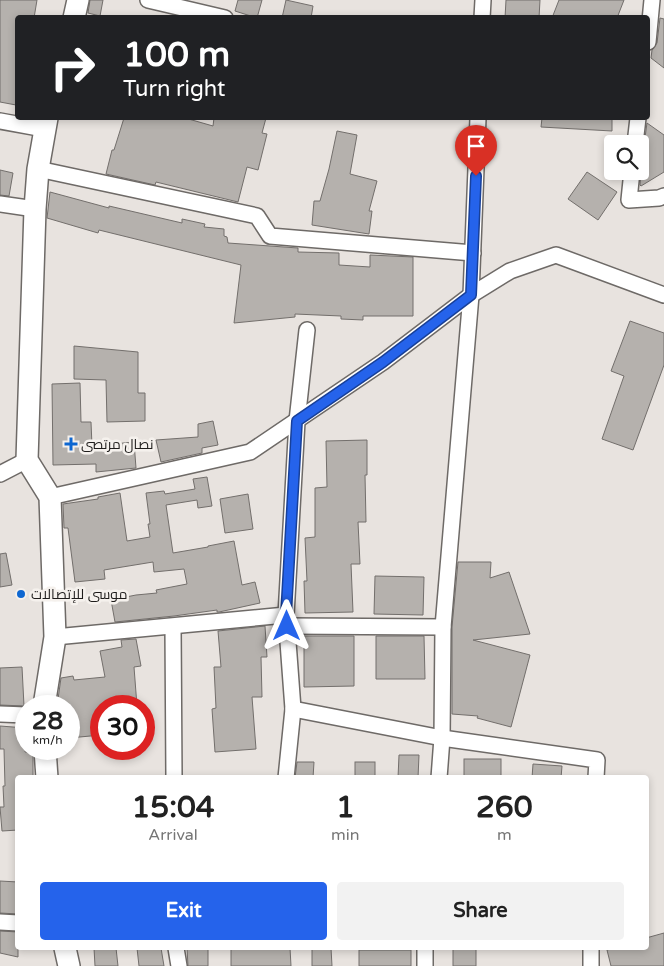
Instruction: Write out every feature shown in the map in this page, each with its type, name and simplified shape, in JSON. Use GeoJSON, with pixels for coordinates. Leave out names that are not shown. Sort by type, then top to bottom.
{"type":"FeatureCollection","features":[{"type":"Feature","properties":{"kind":"street"},"geometry":{"type":"LineString","coordinates":[[75,15],[78,0]]}},
{"type":"Feature","properties":{"kind":"street"},"geometry":{"type":"LineString","coordinates":[[148,0],[212,15]]}},
{"type":"Feature","properties":{"kind":"street"},"geometry":{"type":"LineString","coordinates":[[482,15],[483,0]]}},
{"type":"Feature","properties":{"kind":"street"},"geometry":{"type":"LineString","coordinates":[[650,21],[652,0]]}},
{"type":"Feature","properties":{"kind":"street"},"geometry":{"type":"LineString","coordinates":[[439,775],[442,738],[443,627],[471,295],[478,120]]}},
{"type":"Feature","properties":{"kind":"street"},"geometry":{"type":"LineString","coordinates":[[636,135],[638,120]]}},
{"type":"Feature","properties":{"kind":"street"},"geometry":{"type":"LineString","coordinates":[[0,121],[46,123],[38,169],[35,209],[27,460],[50,497],[55,637],[46,695]]}},
{"type":"Feature","properties":{"kind":"street"},"geometry":{"type":"LineString","coordinates":[[38,169],[257,216],[270,236],[473,253]]}},
{"type":"Feature","properties":{"kind":"street"},"geometry":{"type":"LineString","coordinates":[[631,180],[629,200],[660,198],[664,196]]}},
{"type":"Feature","properties":{"kind":"street"},"geometry":{"type":"LineString","coordinates":[[0,204],[35,209]]}},
{"type":"Feature","properties":{"kind":"street"},"geometry":{"type":"LineString","coordinates":[[50,497],[250,452],[383,362],[471,295],[510,271],[556,255],[664,295]]}},
{"type":"Feature","properties":{"kind":"street"},"geometry":{"type":"LineString","coordinates":[[286,775],[293,709],[287,620],[297,421],[307,330]]}},
{"type":"Feature","properties":{"kind":"street"},"geometry":{"type":"LineString","coordinates":[[0,474],[27,460]]}},
{"type":"Feature","properties":{"kind":"street"},"geometry":{"type":"LineString","coordinates":[[55,637],[287,620],[443,627]]}},
{"type":"Feature","properties":{"kind":"street"},"geometry":{"type":"LineString","coordinates":[[173,627],[174,775]]}},
{"type":"Feature","properties":{"kind":"street"},"geometry":{"type":"LineString","coordinates":[[293,709],[442,738],[597,760],[596,775]]}},
{"type":"Feature","properties":{"kind":"street"},"geometry":{"type":"LineString","coordinates":[[0,714],[15,715]]}},
{"type":"Feature","properties":{"kind":"street"},"geometry":{"type":"LineString","coordinates":[[46,760],[47,775]]}},
{"type":"Feature","properties":{"kind":"street"},"geometry":{"type":"LineString","coordinates":[[0,922],[15,923]]}},
{"type":"Feature","properties":{"kind":"street"},"geometry":{"type":"LineString","coordinates":[[65,950],[69,966]]}},
{"type":"Feature","properties":{"kind":"street"},"geometry":{"type":"LineString","coordinates":[[176,950],[179,966]]}},
{"type":"Feature","properties":{"kind":"street"},"geometry":{"type":"LineString","coordinates":[[425,950],[425,966]]}},
{"type":"Feature","properties":{"kind":"street"},"geometry":{"type":"LineString","coordinates":[[590,966],[591,950]]}},
{"type":"Feature","properties":{"kind":"building"},"geometry":{"type":"Polygon","coordinates":[[[0,0],[37,0],[34,15],[15,15],[15,105],[0,102],[0,0]]]}},
{"type":"Feature","properties":{"kind":"building"},"geometry":{"type":"Polygon","coordinates":[[[90,0],[103,0],[100,15],[88,13],[90,0]]]}},
{"type":"Feature","properties":{"kind":"building"},"geometry":{"type":"Polygon","coordinates":[[[238,0],[262,0],[258,15],[248,15],[235,11],[238,0]]]}},
{"type":"Feature","properties":{"kind":"building"},"geometry":{"type":"Polygon","coordinates":[[[286,0],[313,6],[312,15],[283,15],[286,0]]]}},
{"type":"Feature","properties":{"kind":"building"},"geometry":{"type":"Polygon","coordinates":[[[506,0],[540,0],[539,15],[505,15],[506,0]]]}},
{"type":"Feature","properties":{"kind":"building"},"geometry":{"type":"Polygon","coordinates":[[[559,0],[624,0],[618,15],[553,15],[559,0]]]}},
{"type":"Feature","properties":{"kind":"building"},"geometry":{"type":"Polygon","coordinates":[[[660,18],[664,19],[664,68],[651,58],[652,50],[657,43],[660,18]]]}},
{"type":"Feature","properties":{"kind":"building"},"geometry":{"type":"Polygon","coordinates":[[[123,120],[192,120],[213,126],[214,120],[265,120],[262,133],[267,134],[258,170],[247,167],[238,202],[156,182],[155,185],[106,174],[112,150],[114,150],[123,120]]]}},
{"type":"Feature","properties":{"kind":"building"},"geometry":{"type":"Polygon","coordinates":[[[542,120],[612,120],[612,131],[541,127],[542,120]]]}},
{"type":"Feature","properties":{"kind":"building"},"geometry":{"type":"Polygon","coordinates":[[[647,123],[664,135],[664,172],[641,186],[640,180],[649,180],[649,135],[645,135],[647,123]]]}},
{"type":"Feature","properties":{"kind":"building"},"geometry":{"type":"Polygon","coordinates":[[[337,131],[357,135],[350,174],[377,181],[369,211],[372,211],[369,234],[312,225],[314,201],[320,201],[337,131]]]}},
{"type":"Feature","properties":{"kind":"building"},"geometry":{"type":"Polygon","coordinates":[[[0,170],[13,173],[9,196],[0,195],[0,170]]]}},
{"type":"Feature","properties":{"kind":"building"},"geometry":{"type":"Polygon","coordinates":[[[587,172],[617,192],[598,220],[568,199],[587,172]]]}},
{"type":"Feature","properties":{"kind":"building"},"geometry":{"type":"Polygon","coordinates":[[[50,192],[109,208],[109,206],[182,223],[182,219],[205,224],[204,227],[224,229],[224,236],[227,237],[228,243],[298,248],[298,252],[339,253],[339,265],[370,267],[370,255],[413,257],[413,316],[363,316],[363,320],[341,319],[341,316],[295,314],[295,317],[234,323],[241,265],[99,230],[98,233],[47,218],[50,192]]]}},
{"type":"Feature","properties":{"kind":"building"},"geometry":{"type":"Polygon","coordinates":[[[630,321],[664,333],[664,365],[633,450],[602,439],[624,376],[611,371],[630,321]]]}},
{"type":"Feature","properties":{"kind":"building"},"geometry":{"type":"Polygon","coordinates":[[[74,346],[138,352],[138,393],[145,393],[145,421],[107,422],[106,380],[74,379],[74,346]]]}},
{"type":"Feature","properties":{"kind":"building"},"geometry":{"type":"Polygon","coordinates":[[[80,383],[81,422],[91,422],[92,446],[134,442],[136,468],[96,472],[96,464],[53,465],[52,384],[80,383]]]}},
{"type":"Feature","properties":{"kind":"building"},"geometry":{"type":"Polygon","coordinates":[[[213,421],[218,445],[202,448],[202,453],[161,462],[156,440],[198,437],[198,424],[213,421]]]}},
{"type":"Feature","properties":{"kind":"building"},"geometry":{"type":"Polygon","coordinates":[[[367,440],[367,475],[365,475],[366,522],[358,522],[360,564],[351,564],[353,612],[305,613],[304,581],[307,581],[305,538],[315,537],[315,488],[327,487],[326,441],[367,440]]]}},
{"type":"Feature","properties":{"kind":"building"},"geometry":{"type":"Polygon","coordinates":[[[207,477],[212,506],[198,508],[197,500],[166,505],[173,553],[234,541],[242,585],[255,582],[260,603],[219,612],[217,610],[115,622],[111,600],[157,593],[156,590],[187,584],[184,569],[154,572],[153,562],[104,570],[105,579],[75,582],[68,528],[64,528],[63,504],[98,499],[98,497],[120,493],[127,541],[150,537],[146,493],[164,491],[165,494],[195,489],[193,479],[207,477]]]}},
{"type":"Feature","properties":{"kind":"building"},"geometry":{"type":"Polygon","coordinates":[[[248,494],[253,529],[225,533],[220,499],[248,494]]]}},
{"type":"Feature","properties":{"kind":"building"},"geometry":{"type":"Polygon","coordinates":[[[6,553],[12,585],[0,587],[0,554],[6,553]]]}},
{"type":"Feature","properties":{"kind":"building"},"geometry":{"type":"Polygon","coordinates":[[[458,562],[491,562],[490,578],[509,572],[530,634],[473,640],[530,655],[511,727],[477,718],[478,716],[452,714],[452,627],[458,562]]]}},
{"type":"Feature","properties":{"kind":"building"},"geometry":{"type":"Polygon","coordinates":[[[375,576],[424,577],[423,615],[374,614],[375,576]]]}},
{"type":"Feature","properties":{"kind":"building"},"geometry":{"type":"Polygon","coordinates":[[[265,626],[267,657],[261,657],[262,697],[252,697],[256,749],[215,752],[212,709],[216,708],[214,667],[221,667],[218,631],[265,626]]]}},
{"type":"Feature","properties":{"kind":"building"},"geometry":{"type":"Polygon","coordinates":[[[304,636],[354,636],[354,686],[304,687],[304,636]]]}},
{"type":"Feature","properties":{"kind":"building"},"geometry":{"type":"Polygon","coordinates":[[[376,636],[424,636],[425,679],[376,679],[376,636]]]}},
{"type":"Feature","properties":{"kind":"building"},"geometry":{"type":"Polygon","coordinates":[[[136,639],[141,666],[134,667],[136,695],[90,695],[90,736],[80,737],[80,695],[59,695],[61,678],[73,676],[74,680],[105,677],[100,651],[122,647],[121,640],[136,639]]]}},
{"type":"Feature","properties":{"kind":"building"},"geometry":{"type":"Polygon","coordinates":[[[22,667],[23,695],[15,695],[15,706],[0,705],[0,668],[22,667]]]}},
{"type":"Feature","properties":{"kind":"building"},"geometry":{"type":"Polygon","coordinates":[[[0,726],[15,727],[15,760],[33,760],[33,775],[15,775],[15,830],[2,831],[0,807],[4,807],[4,749],[0,749],[0,726]]]}},
{"type":"Feature","properties":{"kind":"building"},"geometry":{"type":"Polygon","coordinates":[[[399,755],[419,755],[418,775],[398,775],[399,755]]]}},
{"type":"Feature","properties":{"kind":"building"},"geometry":{"type":"Polygon","coordinates":[[[464,759],[501,759],[501,775],[464,775],[464,759]]]}},
{"type":"Feature","properties":{"kind":"building"},"geometry":{"type":"Polygon","coordinates":[[[297,762],[314,762],[313,775],[295,775],[297,762]]]}},
{"type":"Feature","properties":{"kind":"building"},"geometry":{"type":"Polygon","coordinates":[[[355,762],[375,762],[375,775],[355,775],[355,762]]]}},
{"type":"Feature","properties":{"kind":"building"},"geometry":{"type":"Polygon","coordinates":[[[533,764],[562,766],[561,775],[532,775],[533,764]]]}},
{"type":"Feature","properties":{"kind":"building"},"geometry":{"type":"Polygon","coordinates":[[[0,881],[15,882],[15,914],[0,913],[0,881]]]}},
{"type":"Feature","properties":{"kind":"building"},"geometry":{"type":"Polygon","coordinates":[[[0,931],[15,932],[15,950],[18,950],[18,957],[0,953],[0,931]]]}},
{"type":"Feature","properties":{"kind":"building"},"geometry":{"type":"Polygon","coordinates":[[[664,933],[664,966],[611,966],[607,950],[649,950],[649,937],[664,933]]]}},
{"type":"Feature","properties":{"kind":"building"},"geometry":{"type":"Polygon","coordinates":[[[94,950],[116,950],[118,966],[95,966],[94,950]]]}},
{"type":"Feature","properties":{"kind":"building"},"geometry":{"type":"Polygon","coordinates":[[[137,950],[161,950],[164,966],[139,966],[137,950]]]}},
{"type":"Feature","properties":{"kind":"building"},"geometry":{"type":"Polygon","coordinates":[[[187,950],[208,950],[208,966],[188,966],[187,950]]]}},
{"type":"Feature","properties":{"kind":"building"},"geometry":{"type":"Polygon","coordinates":[[[231,950],[290,950],[291,966],[231,966],[231,950]]]}},
{"type":"Feature","properties":{"kind":"building"},"geometry":{"type":"Polygon","coordinates":[[[312,950],[331,950],[332,966],[312,966],[312,950]]]}},
{"type":"Feature","properties":{"kind":"building"},"geometry":{"type":"Polygon","coordinates":[[[359,950],[411,950],[411,966],[359,966],[359,950]]]}},
{"type":"Feature","properties":{"kind":"building"},"geometry":{"type":"Polygon","coordinates":[[[453,950],[476,950],[476,966],[453,966],[453,950]]]}},
{"type":"Feature","properties":{"kind":"place","name":"نصال مرتصى"},"geometry":{"type":"Point","coordinates":[71,444]}},
{"type":"Feature","properties":{"kind":"place","name":"موسى للإتصالات"},"geometry":{"type":"Point","coordinates":[21,594]}},
{"type":"Feature","properties":{"kind":"route"},"geometry":{"type":"LineString","coordinates":[[287,626],[286,615],[297,421],[383,362],[471,295],[476,176]]}}]}
